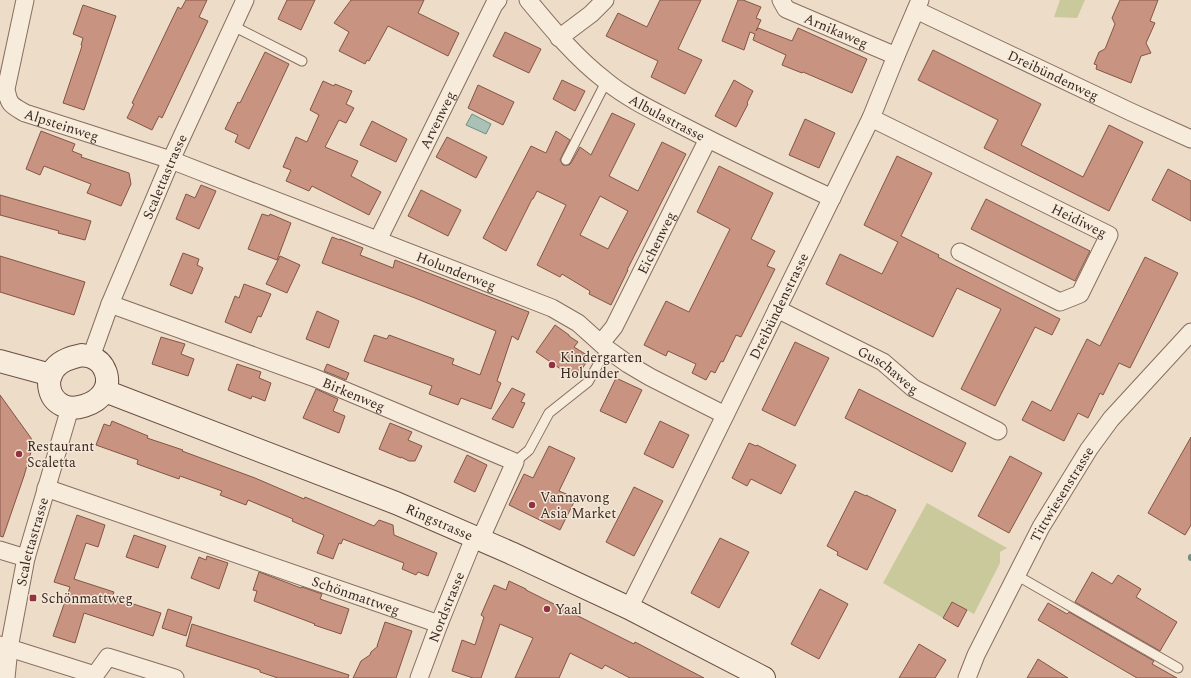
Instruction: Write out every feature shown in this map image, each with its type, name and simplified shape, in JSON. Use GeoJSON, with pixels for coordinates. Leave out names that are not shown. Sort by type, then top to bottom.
{"type":"FeatureCollection","features":[{"type":"Feature","properties":{"kind":"main road"},"geometry":{"type":"LineString","coordinates":[[82,355],[91,357],[99,362],[104,368],[107,382],[105,391],[97,399],[78,408],[70,408],[55,400],[50,392],[49,381],[50,375],[55,368],[62,362],[75,356],[82,355]]}},
{"type":"Feature","properties":{"kind":"main road"},"geometry":{"type":"LineString","coordinates":[[0,361],[50,375]]}},
{"type":"Feature","properties":{"kind":"main road","name":"Ringstrasse"},"geometry":{"type":"LineString","coordinates":[[105,391],[396,503],[511,553],[629,608],[764,678]]}},
{"type":"Feature","properties":{"kind":"street","name":"Alpsteinweg"},"geometry":{"type":"LineString","coordinates":[[24,0],[6,90],[11,106],[25,113],[171,160]]}},
{"type":"Feature","properties":{"kind":"street","name":"Scalettastrasse"},"geometry":{"type":"LineString","coordinates":[[91,357],[110,304],[171,160],[246,0]]}},
{"type":"Feature","properties":{"kind":"street","name":"Arvenweg"},"geometry":{"type":"LineString","coordinates":[[378,240],[494,5],[498,0]]}},
{"type":"Feature","properties":{"kind":"street","name":"Albulastrasse"},"geometry":{"type":"LineString","coordinates":[[528,0],[560,38],[590,68],[606,82],[629,98],[708,139],[832,198]]}},
{"type":"Feature","properties":{"kind":"street"},"geometry":{"type":"LineString","coordinates":[[560,38],[605,0]]}},
{"type":"Feature","properties":{"kind":"street","name":"Arnikaweg"},"geometry":{"type":"LineString","coordinates":[[778,2],[786,9],[896,56]]}},
{"type":"Feature","properties":{"kind":"street","name":"Dreibündenstrasse"},"geometry":{"type":"LineString","coordinates":[[629,608],[871,118],[918,5]]}},
{"type":"Feature","properties":{"kind":"street","name":"Dreibündenweg"},"geometry":{"type":"LineString","coordinates":[[918,5],[1124,108],[1191,139]]}},
{"type":"Feature","properties":{"kind":"street","name":"Heidiweg"},"geometry":{"type":"LineString","coordinates":[[871,118],[1109,235],[1080,294],[1060,302],[960,252]]}},
{"type":"Feature","properties":{"kind":"street","name":"Eichenweg"},"geometry":{"type":"LineString","coordinates":[[604,346],[708,139]]}},
{"type":"Feature","properties":{"kind":"street","name":"Holunderweg"},"geometry":{"type":"LineString","coordinates":[[171,160],[552,308],[578,323],[604,346],[628,364],[650,377],[725,415]]}},
{"type":"Feature","properties":{"kind":"street","name":"Birkenweg"},"geometry":{"type":"LineString","coordinates":[[110,304],[315,378],[515,462]]}},
{"type":"Feature","properties":{"kind":"street","name":"Guschaweg"},"geometry":{"type":"LineString","coordinates":[[777,309],[883,362],[913,388],[998,431]]}},
{"type":"Feature","properties":{"kind":"street","name":"Tittwiesenstrasse"},"geometry":{"type":"LineString","coordinates":[[967,678],[976,655],[1041,527],[1089,449],[1111,419],[1191,332]]}},
{"type":"Feature","properties":{"kind":"street","name":"Scalettastrasse"},"geometry":{"type":"LineString","coordinates":[[6,678],[4,646],[26,558],[70,408]]}},
{"type":"Feature","properties":{"kind":"street"},"geometry":{"type":"LineString","coordinates":[[477,539],[515,462]]}},
{"type":"Feature","properties":{"kind":"street","name":"Schönmattweg"},"geometry":{"type":"LineString","coordinates":[[46,488],[439,624]]}},
{"type":"Feature","properties":{"kind":"street","name":"Nordstrasse"},"geometry":{"type":"LineString","coordinates":[[419,678],[439,624],[477,539]]}},
{"type":"Feature","properties":{"kind":"street"},"geometry":{"type":"LineString","coordinates":[[0,550],[26,558]]}},
{"type":"Feature","properties":{"kind":"street"},"geometry":{"type":"LineString","coordinates":[[4,646],[94,675],[108,657],[175,678]]}},
{"type":"Feature","properties":{"kind":"lane"},"geometry":{"type":"LineString","coordinates":[[233,26],[302,61]]}},
{"type":"Feature","properties":{"kind":"lane"},"geometry":{"type":"LineString","coordinates":[[566,160],[606,82]]}},
{"type":"Feature","properties":{"kind":"lane"},"geometry":{"type":"LineString","coordinates":[[515,462],[529,450],[549,413],[588,382],[604,346]]}},
{"type":"Feature","properties":{"kind":"lane"},"geometry":{"type":"LineString","coordinates":[[1016,575],[1178,668]]}},
{"type":"Feature","properties":{"kind":"green space"},"geometry":{"type":"Polygon","coordinates":[[[1060,0],[1085,0],[1077,18],[1054,17],[1060,0]]]}},
{"type":"Feature","properties":{"kind":"green space"},"geometry":{"type":"Polygon","coordinates":[[[927,503],[1007,548],[1000,552],[1000,563],[974,614],[952,602],[943,618],[883,583],[927,503]]]}},
{"type":"Feature","properties":{"kind":"shaded area"},"geometry":{"type":"Polygon","coordinates":[[[472,114],[491,124],[486,134],[466,125],[472,114]]]}},
{"type":"Feature","properties":{"kind":"building"},"geometry":{"type":"Polygon","coordinates":[[[186,0],[207,0],[199,17],[208,21],[162,118],[159,116],[152,130],[127,118],[134,104],[132,103],[178,7],[181,9],[186,0]]]}},
{"type":"Feature","properties":{"kind":"building"},"geometry":{"type":"Polygon","coordinates":[[[287,0],[315,0],[301,30],[278,19],[287,0]]]}},
{"type":"Feature","properties":{"kind":"building"},"geometry":{"type":"Polygon","coordinates":[[[351,0],[424,0],[418,13],[459,33],[448,56],[388,26],[369,61],[367,60],[365,64],[339,51],[349,32],[334,23],[351,0]]]}},
{"type":"Feature","properties":{"kind":"building"},"geometry":{"type":"Polygon","coordinates":[[[660,0],[701,0],[678,49],[702,60],[685,94],[651,77],[658,61],[606,36],[618,13],[647,27],[660,0]]]}},
{"type":"Feature","properties":{"kind":"building"},"geometry":{"type":"Polygon","coordinates":[[[738,0],[743,0],[761,7],[756,18],[761,20],[756,31],[758,28],[792,41],[798,28],[867,59],[852,93],[803,72],[802,73],[782,65],[786,55],[753,40],[755,34],[750,32],[744,50],[722,41],[738,0]]]}},
{"type":"Feature","properties":{"kind":"building"},"geometry":{"type":"Polygon","coordinates":[[[1120,0],[1158,0],[1150,21],[1155,23],[1146,43],[1151,53],[1141,56],[1131,83],[1096,69],[1097,65],[1094,64],[1099,52],[1105,49],[1115,24],[1112,18],[1120,0]]]}},
{"type":"Feature","properties":{"kind":"building"},"geometry":{"type":"Polygon","coordinates":[[[83,5],[116,16],[84,110],[63,103],[82,46],[83,38],[73,34],[83,5]]]}},
{"type":"Feature","properties":{"kind":"building"},"geometry":{"type":"Polygon","coordinates":[[[505,32],[541,49],[529,73],[493,56],[505,32]]]}},
{"type":"Feature","properties":{"kind":"building"},"geometry":{"type":"Polygon","coordinates":[[[933,50],[1041,104],[1021,145],[1083,177],[1109,125],[1143,142],[1109,211],[984,148],[998,120],[918,80],[933,50]]]}},
{"type":"Feature","properties":{"kind":"building"},"geometry":{"type":"Polygon","coordinates":[[[265,52],[289,64],[249,149],[235,142],[238,135],[225,129],[238,102],[240,103],[265,52]]]}},
{"type":"Feature","properties":{"kind":"building"},"geometry":{"type":"Polygon","coordinates":[[[562,80],[585,91],[575,111],[553,99],[562,80]]]}},
{"type":"Feature","properties":{"kind":"building"},"geometry":{"type":"Polygon","coordinates":[[[734,80],[753,91],[736,127],[715,116],[734,80]]]}},
{"type":"Feature","properties":{"kind":"building"},"geometry":{"type":"Polygon","coordinates":[[[323,81],[352,91],[346,104],[354,108],[346,123],[339,120],[325,147],[358,161],[351,176],[381,192],[369,215],[312,186],[309,191],[286,181],[291,170],[283,167],[296,137],[307,142],[319,115],[310,110],[323,81]]]}},
{"type":"Feature","properties":{"kind":"building"},"geometry":{"type":"Polygon","coordinates":[[[478,85],[514,102],[503,125],[468,108],[478,85]]]}},
{"type":"Feature","properties":{"kind":"building"},"geometry":{"type":"Polygon","coordinates":[[[612,113],[635,124],[609,176],[638,191],[662,142],[686,154],[627,270],[611,305],[589,294],[590,291],[562,274],[560,277],[537,265],[566,205],[537,191],[506,251],[483,238],[531,146],[546,153],[556,131],[570,140],[560,160],[563,165],[569,165],[571,163],[580,147],[591,155],[612,113]],[[600,196],[580,235],[608,249],[628,211],[600,196]]]}},
{"type":"Feature","properties":{"kind":"building"},"geometry":{"type":"Polygon","coordinates":[[[805,119],[835,133],[819,168],[789,155],[805,119]]]}},
{"type":"Feature","properties":{"kind":"building"},"geometry":{"type":"Polygon","coordinates":[[[372,121],[407,139],[396,162],[360,145],[372,121]]]}},
{"type":"Feature","properties":{"kind":"building"},"geometry":{"type":"Polygon","coordinates":[[[41,131],[75,144],[72,151],[82,155],[81,157],[129,173],[131,184],[121,206],[87,193],[91,184],[44,166],[40,175],[26,169],[41,131]]]}},
{"type":"Feature","properties":{"kind":"building"},"geometry":{"type":"Polygon","coordinates":[[[447,137],[487,157],[476,178],[436,157],[447,137]]]}},
{"type":"Feature","properties":{"kind":"building"},"geometry":{"type":"Polygon","coordinates":[[[897,156],[932,173],[901,236],[939,255],[938,257],[1060,319],[1052,335],[1035,327],[995,406],[961,389],[1001,309],[957,288],[933,337],[826,284],[840,254],[882,274],[898,242],[864,225],[897,156]]]}},
{"type":"Feature","properties":{"kind":"building"},"geometry":{"type":"Polygon","coordinates":[[[719,166],[773,193],[751,239],[775,251],[767,266],[775,269],[741,337],[736,335],[723,362],[721,361],[715,373],[711,371],[706,380],[692,373],[696,364],[668,351],[666,356],[644,345],[666,301],[689,312],[730,229],[697,212],[719,166]]]}},
{"type":"Feature","properties":{"kind":"building"},"geometry":{"type":"Polygon","coordinates":[[[1168,169],[1191,181],[1191,221],[1152,200],[1168,169]]]}},
{"type":"Feature","properties":{"kind":"building"},"geometry":{"type":"Polygon","coordinates":[[[201,185],[216,191],[199,229],[176,219],[186,194],[195,198],[201,185]]]}},
{"type":"Feature","properties":{"kind":"building"},"geometry":{"type":"Polygon","coordinates":[[[421,190],[461,210],[448,236],[408,216],[421,190]]]}},
{"type":"Feature","properties":{"kind":"building"},"geometry":{"type":"Polygon","coordinates":[[[0,195],[91,221],[85,240],[58,233],[59,231],[0,215],[0,195]]]}},
{"type":"Feature","properties":{"kind":"building"},"geometry":{"type":"Polygon","coordinates":[[[986,199],[1090,251],[1075,281],[971,229],[986,199]]]}},
{"type":"Feature","properties":{"kind":"building"},"geometry":{"type":"Polygon","coordinates":[[[262,214],[269,216],[270,214],[291,223],[277,260],[248,249],[262,214]]]}},
{"type":"Feature","properties":{"kind":"building"},"geometry":{"type":"Polygon","coordinates":[[[332,237],[363,248],[360,255],[393,268],[395,260],[529,312],[518,340],[512,336],[497,381],[501,383],[491,409],[461,398],[458,405],[429,394],[432,386],[364,361],[374,335],[387,339],[389,335],[454,359],[452,364],[480,375],[496,331],[415,298],[322,263],[332,237]]]}},
{"type":"Feature","properties":{"kind":"building"},"geometry":{"type":"Polygon","coordinates":[[[183,253],[199,259],[197,265],[203,268],[192,294],[170,285],[183,253]]]}},
{"type":"Feature","properties":{"kind":"building"},"geometry":{"type":"Polygon","coordinates":[[[0,256],[85,282],[74,315],[0,292],[0,256]]]}},
{"type":"Feature","properties":{"kind":"building"},"geometry":{"type":"Polygon","coordinates":[[[280,256],[300,265],[287,293],[266,284],[280,256]]]}},
{"type":"Feature","properties":{"kind":"building"},"geometry":{"type":"Polygon","coordinates":[[[1145,257],[1178,273],[1130,368],[1119,363],[1103,395],[1100,393],[1088,418],[1078,413],[1064,441],[1022,420],[1032,401],[1051,411],[1087,339],[1100,346],[1145,257]]]}},
{"type":"Feature","properties":{"kind":"building"},"geometry":{"type":"Polygon","coordinates":[[[244,284],[271,294],[261,317],[258,316],[251,333],[225,322],[235,296],[239,298],[244,284]]]}},
{"type":"Feature","properties":{"kind":"building"},"geometry":{"type":"Polygon","coordinates":[[[317,311],[339,321],[329,348],[306,339],[317,311]]]}},
{"type":"Feature","properties":{"kind":"building"},"geometry":{"type":"Polygon","coordinates":[[[555,325],[578,342],[574,347],[590,357],[575,379],[536,352],[555,325]]]}},
{"type":"Feature","properties":{"kind":"building"},"geometry":{"type":"Polygon","coordinates":[[[161,337],[185,344],[181,354],[194,359],[188,376],[152,364],[161,337]]]}},
{"type":"Feature","properties":{"kind":"building"},"geometry":{"type":"Polygon","coordinates":[[[795,342],[829,358],[795,426],[762,410],[795,342]]]}},
{"type":"Feature","properties":{"kind":"building"},"geometry":{"type":"Polygon","coordinates":[[[237,364],[261,372],[259,378],[271,383],[265,401],[252,396],[251,399],[228,390],[237,364]]]}},
{"type":"Feature","properties":{"kind":"building"},"geometry":{"type":"Polygon","coordinates":[[[327,364],[349,373],[346,380],[324,371],[327,364]]]}},
{"type":"Feature","properties":{"kind":"building"},"geometry":{"type":"Polygon","coordinates":[[[616,378],[642,390],[626,423],[600,411],[616,378]]]}},
{"type":"Feature","properties":{"kind":"building"},"geometry":{"type":"Polygon","coordinates":[[[512,388],[525,394],[521,402],[525,403],[513,428],[492,419],[512,388]]]}},
{"type":"Feature","properties":{"kind":"building"},"geometry":{"type":"Polygon","coordinates":[[[316,389],[338,399],[333,411],[345,416],[339,433],[303,418],[316,389]]]}},
{"type":"Feature","properties":{"kind":"building"},"geometry":{"type":"Polygon","coordinates":[[[859,389],[966,443],[952,472],[845,418],[859,389]]]}},
{"type":"Feature","properties":{"kind":"building"},"geometry":{"type":"Polygon","coordinates":[[[0,395],[31,438],[33,445],[3,537],[0,536],[0,395]]]}},
{"type":"Feature","properties":{"kind":"building"},"geometry":{"type":"Polygon","coordinates":[[[112,421],[148,436],[147,438],[183,450],[182,451],[255,478],[304,499],[305,497],[374,526],[379,520],[393,525],[394,535],[437,553],[428,576],[418,572],[416,575],[402,569],[404,563],[343,539],[341,544],[339,543],[333,559],[317,553],[324,535],[292,521],[293,519],[248,500],[246,505],[220,495],[222,491],[180,476],[179,479],[137,464],[138,460],[96,445],[104,424],[110,426],[112,421]]]}},
{"type":"Feature","properties":{"kind":"building"},"geometry":{"type":"Polygon","coordinates":[[[660,421],[689,435],[673,468],[644,454],[660,421]]]}},
{"type":"Feature","properties":{"kind":"building"},"geometry":{"type":"Polygon","coordinates":[[[390,423],[412,432],[408,440],[422,446],[415,461],[409,461],[379,449],[390,423]]]}},
{"type":"Feature","properties":{"kind":"building"},"geometry":{"type":"Polygon","coordinates":[[[1191,437],[1191,525],[1185,535],[1148,513],[1191,437]]]}},
{"type":"Feature","properties":{"kind":"building"},"geometry":{"type":"Polygon","coordinates":[[[749,443],[756,446],[757,445],[796,465],[781,494],[751,479],[747,486],[732,478],[749,443]]]}},
{"type":"Feature","properties":{"kind":"building"},"geometry":{"type":"Polygon","coordinates":[[[549,446],[575,458],[559,491],[576,498],[560,530],[509,505],[524,474],[533,478],[549,446]]]}},
{"type":"Feature","properties":{"kind":"building"},"geometry":{"type":"Polygon","coordinates":[[[467,455],[487,465],[475,492],[454,482],[467,455]]]}},
{"type":"Feature","properties":{"kind":"building"},"geometry":{"type":"Polygon","coordinates":[[[1010,456],[1042,473],[1009,533],[978,516],[1010,456]]]}},
{"type":"Feature","properties":{"kind":"building"},"geometry":{"type":"Polygon","coordinates":[[[634,487],[663,501],[634,556],[606,542],[634,487]]]}},
{"type":"Feature","properties":{"kind":"building"},"geometry":{"type":"Polygon","coordinates":[[[855,491],[896,510],[867,570],[837,555],[838,552],[827,546],[855,491]]]}},
{"type":"Feature","properties":{"kind":"building"},"geometry":{"type":"Polygon","coordinates":[[[77,515],[105,525],[98,547],[86,543],[74,579],[114,592],[112,597],[161,613],[153,636],[84,613],[75,643],[53,636],[70,587],[54,582],[77,515]]]}},
{"type":"Feature","properties":{"kind":"building"},"geometry":{"type":"Polygon","coordinates":[[[134,535],[166,546],[158,568],[126,557],[134,535]]]}},
{"type":"Feature","properties":{"kind":"building"},"geometry":{"type":"Polygon","coordinates":[[[720,538],[749,552],[719,608],[691,593],[720,538]]]}},
{"type":"Feature","properties":{"kind":"building"},"geometry":{"type":"Polygon","coordinates":[[[207,556],[228,563],[219,589],[191,578],[199,557],[206,560],[207,556]]]}},
{"type":"Feature","properties":{"kind":"building"},"geometry":{"type":"Polygon","coordinates":[[[259,572],[301,588],[302,587],[322,594],[320,599],[349,609],[341,634],[254,601],[257,591],[253,590],[259,572]]]}},
{"type":"Feature","properties":{"kind":"building"},"geometry":{"type":"Polygon","coordinates":[[[1092,572],[1112,584],[1118,575],[1141,589],[1136,597],[1177,622],[1160,651],[1075,602],[1092,572]]]}},
{"type":"Feature","properties":{"kind":"building"},"geometry":{"type":"Polygon","coordinates":[[[509,581],[634,644],[635,642],[704,678],[630,678],[605,665],[602,669],[570,653],[559,678],[515,678],[533,638],[500,624],[481,678],[473,678],[452,671],[462,640],[475,645],[484,617],[481,615],[494,585],[506,590],[509,581]]]}},
{"type":"Feature","properties":{"kind":"building"},"geometry":{"type":"Polygon","coordinates":[[[820,589],[848,604],[819,659],[791,644],[820,589]]]}},
{"type":"Feature","properties":{"kind":"building"},"geometry":{"type":"Polygon","coordinates":[[[952,602],[967,610],[958,627],[943,618],[952,602]]]}},
{"type":"Feature","properties":{"kind":"building"},"geometry":{"type":"Polygon","coordinates":[[[1048,603],[1067,614],[1069,612],[1154,661],[1152,664],[1177,678],[1137,678],[1038,620],[1048,603]]]}},
{"type":"Feature","properties":{"kind":"building"},"geometry":{"type":"Polygon","coordinates":[[[168,609],[192,617],[186,636],[162,628],[168,609]]]}},
{"type":"Feature","properties":{"kind":"building"},"geometry":{"type":"Polygon","coordinates":[[[385,622],[412,631],[396,678],[353,678],[361,661],[370,655],[371,652],[378,646],[385,622]]]}},
{"type":"Feature","properties":{"kind":"building"},"geometry":{"type":"Polygon","coordinates":[[[192,624],[349,675],[348,678],[278,678],[260,672],[260,670],[186,646],[192,624]]]}},
{"type":"Feature","properties":{"kind":"building"},"geometry":{"type":"Polygon","coordinates":[[[919,644],[946,660],[935,678],[899,678],[919,644]]]}},
{"type":"Feature","properties":{"kind":"building"},"geometry":{"type":"Polygon","coordinates":[[[1038,659],[1068,678],[1027,678],[1038,659]]]}},
{"type":"Feature","properties":{"kind":"place","name":"Kindergarten Holunder"},"geometry":{"type":"Point","coordinates":[552,365]}},
{"type":"Feature","properties":{"kind":"place","name":"Restaurant Scaletta"},"geometry":{"type":"Point","coordinates":[19,454]}},
{"type":"Feature","properties":{"kind":"place","name":"Vannavong Asia Market"},"geometry":{"type":"Point","coordinates":[532,505]}},
{"type":"Feature","properties":{"kind":"place","name":"Schönmattweg"},"geometry":{"type":"Point","coordinates":[33,598]}},
{"type":"Feature","properties":{"kind":"place","name":"Yaal"},"geometry":{"type":"Point","coordinates":[547,609]}}]}
